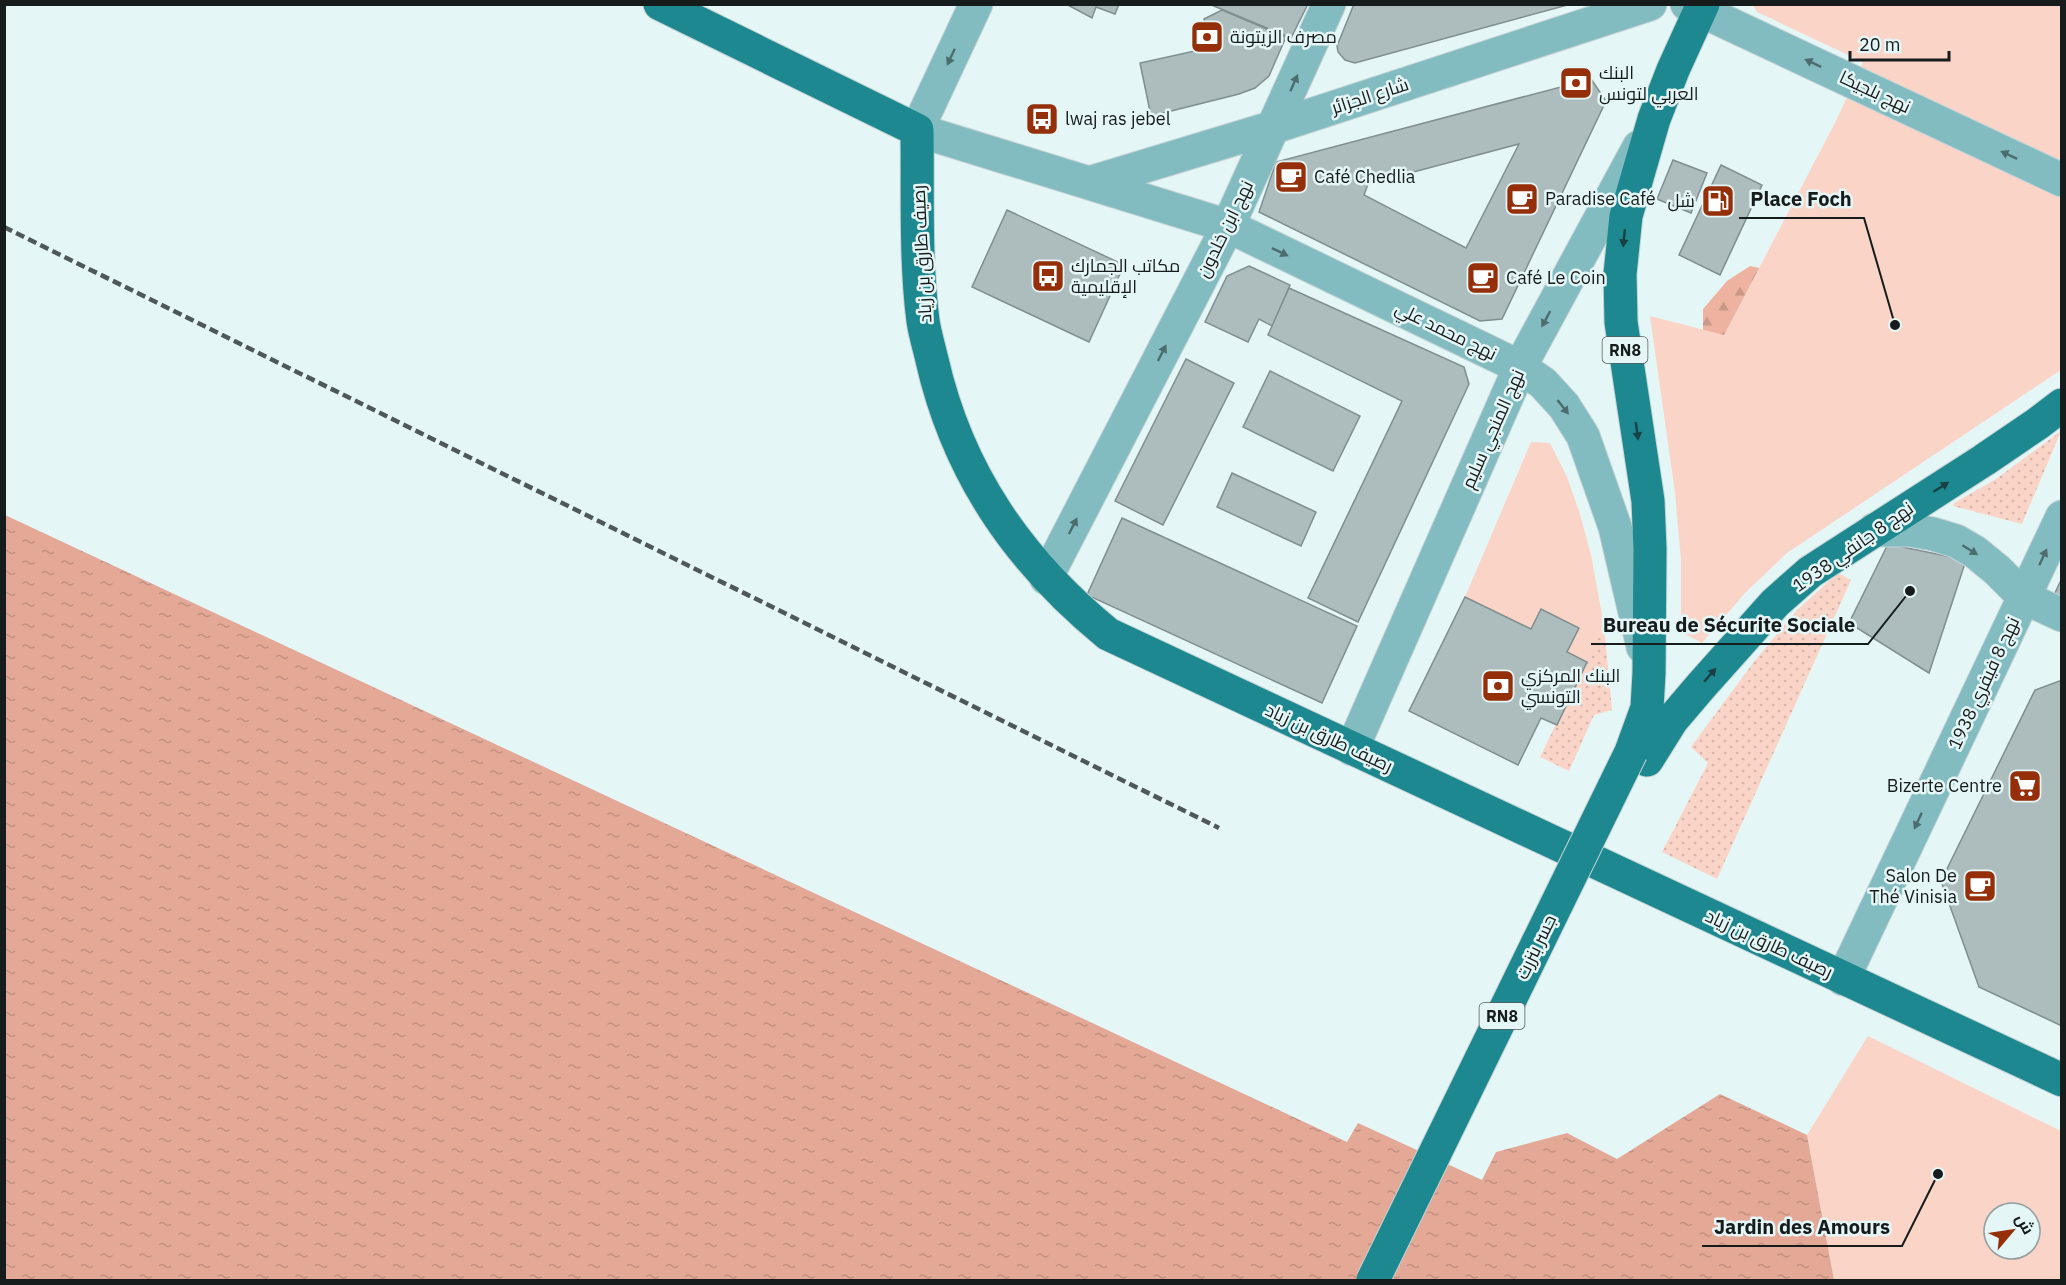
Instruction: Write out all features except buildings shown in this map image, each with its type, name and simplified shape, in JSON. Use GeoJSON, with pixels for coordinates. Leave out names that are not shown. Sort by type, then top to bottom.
{"type":"FeatureCollection","features":[{"type":"Feature","properties":{"kind":"main road"},"geometry":{"type":"LineString","coordinates":[[660,4],[917,130]]}},
{"type":"Feature","properties":{"kind":"main road","name":"نهج المنجي سليم"},"geometry":{"type":"LineString","coordinates":[[1659,714],[1649,673],[1648,501],[1621,322],[1620,274],[1626,216],[1653,119],[1697,7]]}},
{"type":"Feature","properties":{"kind":"main road","name":"رصيف طارق بن زياد"},"geometry":{"type":"LineString","coordinates":[[917,130],[923,322],[939,392],[970,468],[1001,522],[1046,578],[1075,607],[1108,634],[2061,1080]]}},
{"type":"Feature","properties":{"kind":"main road","name":"نهج 8 جانفي 1938"},"geometry":{"type":"LineString","coordinates":[[1659,714],[1810,572],[1984,460],[2061,405]]}},
{"type":"Feature","properties":{"kind":"main road","name":"جسر بنزرت"},"geometry":{"type":"LineString","coordinates":[[1393,1281],[1659,714]]}},
{"type":"Feature","properties":{"kind":"main road","name":"جسر بنزرت"},"geometry":{"type":"LineString","coordinates":[[1373,1281],[1639,756]]}},
{"type":"Feature","properties":{"kind":"street"},"geometry":{"type":"LineString","coordinates":[[976,4],[917,130],[1228,226]]}},
{"type":"Feature","properties":{"kind":"street","name":"نهج ابن خلدون"},"geometry":{"type":"LineString","coordinates":[[1046,578],[1228,226],[1329,4]]}},
{"type":"Feature","properties":{"kind":"street","name":"شارع الجزائر"},"geometry":{"type":"LineString","coordinates":[[1089,183],[1274,127],[1650,4]]}},
{"type":"Feature","properties":{"kind":"street","name":"نهج بلجيكا"},"geometry":{"type":"LineString","coordinates":[[1697,7],[2061,180]]}},
{"type":"Feature","properties":{"kind":"street","name":"نهج المنجي سليم"},"geometry":{"type":"LineString","coordinates":[[1352,749],[1520,367],[1653,119]]}},
{"type":"Feature","properties":{"kind":"street","name":"نهج محمد علي"},"geometry":{"type":"LineString","coordinates":[[1228,226],[1520,367],[1543,383],[1564,406],[1583,436],[1616,527],[1649,673]]}},
{"type":"Feature","properties":{"kind":"street","name":"نهج 8 فيفري 1938"},"geometry":{"type":"LineString","coordinates":[[1843,979],[2025,598],[2061,517]]}},
{"type":"Feature","properties":{"kind":"street"},"geometry":{"type":"LineString","coordinates":[[1874,530],[1910,530],[1956,541],[1975,552],[1997,570],[2025,598],[2061,615]]}},
{"type":"Feature","properties":{"kind":"shaded area"},"geometry":{"type":"Polygon","coordinates":[[[1753,5],[2061,5],[2061,370],[1787,553],[1745,593],[1702,643],[1681,632],[1681,560],[1675,493],[1650,316],[1724,335],[1836,121],[1863,62],[1757,12],[1753,5]]]}},
{"type":"Feature","properties":{"kind":"shaded area"},"geometry":{"type":"Polygon","coordinates":[[[2061,431],[2022,524],[1953,506],[1954,503],[1996,479],[2061,431]]]}},
{"type":"Feature","properties":{"kind":"shaded area"},"geometry":{"type":"Polygon","coordinates":[[[1531,442],[1550,443],[1567,477],[1591,555],[1604,626],[1587,662],[1567,652],[1578,627],[1541,609],[1531,629],[1465,597],[1531,442]]]}},
{"type":"Feature","properties":{"kind":"shaded area"},"geometry":{"type":"Polygon","coordinates":[[[1838,573],[1851,580],[1717,879],[1662,852],[1708,763],[1691,747],[1753,663],[1796,611],[1838,573]]]}},
{"type":"Feature","properties":{"kind":"shaded area"},"geometry":{"type":"Polygon","coordinates":[[[1604,626],[1612,710],[1594,715],[1569,771],[1540,757],[1604,626]]]}},
{"type":"Feature","properties":{"kind":"shaded area"},"geometry":{"type":"Polygon","coordinates":[[[1868,1036],[2061,1131],[2061,1280],[1834,1280],[1807,1135],[1868,1036]]]}},
{"type":"Feature","properties":{"kind":"green space"},"geometry":{"type":"Polygon","coordinates":[[[1750,266],[1774,271],[1811,322],[1703,342],[1703,309],[1727,281],[1750,266]]]}},
{"type":"Feature","properties":{"kind":"water"},"geometry":{"type":"Polygon","coordinates":[[[5,515],[1347,1142],[1358,1123],[1482,1180],[1496,1152],[1567,1133],[1617,1159],[1720,1094],[1807,1135],[1834,1280],[5,1280],[5,515]]]}},
{"type":"Feature","properties":{"kind":"railway"},"geometry":{"type":"LineString","coordinates":[[4,227],[1219,828]]}},
{"type":"Feature","properties":{"kind":"place","name":"مصرف الزيتونة"},"geometry":{"type":"Point","coordinates":[1207,37]}},
{"type":"Feature","properties":{"kind":"place","name":"البنك العربي لتونس"},"geometry":{"type":"Point","coordinates":[1576,83]}},
{"type":"Feature","properties":{"kind":"place","name":"lwaj ras jebel"},"geometry":{"type":"Point","coordinates":[1042,119]}},
{"type":"Feature","properties":{"kind":"place","name":"Café Chedlia"},"geometry":{"type":"Point","coordinates":[1291,177]}},
{"type":"Feature","properties":{"kind":"place","name":"Paradise Café"},"geometry":{"type":"Point","coordinates":[1522,199]}},
{"type":"Feature","properties":{"kind":"place","name":"شل"},"geometry":{"type":"Point","coordinates":[1718,201]}},
{"type":"Feature","properties":{"kind":"place","name":"مكاتب الجمارك الإقليمية"},"geometry":{"type":"Point","coordinates":[1048,276]}},
{"type":"Feature","properties":{"kind":"place","name":"Café Le Coin"},"geometry":{"type":"Point","coordinates":[1483,278]}},
{"type":"Feature","properties":{"kind":"place","name":"Place Foch"},"geometry":{"type":"Point","coordinates":[1895,325]}},
{"type":"Feature","properties":{"kind":"place","name":"Bureau de Sécurite Sociale"},"geometry":{"type":"Point","coordinates":[1910,591]}},
{"type":"Feature","properties":{"kind":"place","name":"البنك المركزي التونسي"},"geometry":{"type":"Point","coordinates":[1498,686]}},
{"type":"Feature","properties":{"kind":"place","name":"Bizerte Centre"},"geometry":{"type":"Point","coordinates":[2025,786]}},
{"type":"Feature","properties":{"kind":"place","name":"Salon De Thé Vinisia"},"geometry":{"type":"Point","coordinates":[1980,886]}},
{"type":"Feature","properties":{"kind":"place","name":"Jardin des Amours"},"geometry":{"type":"Point","coordinates":[1938,1174]}}]}
